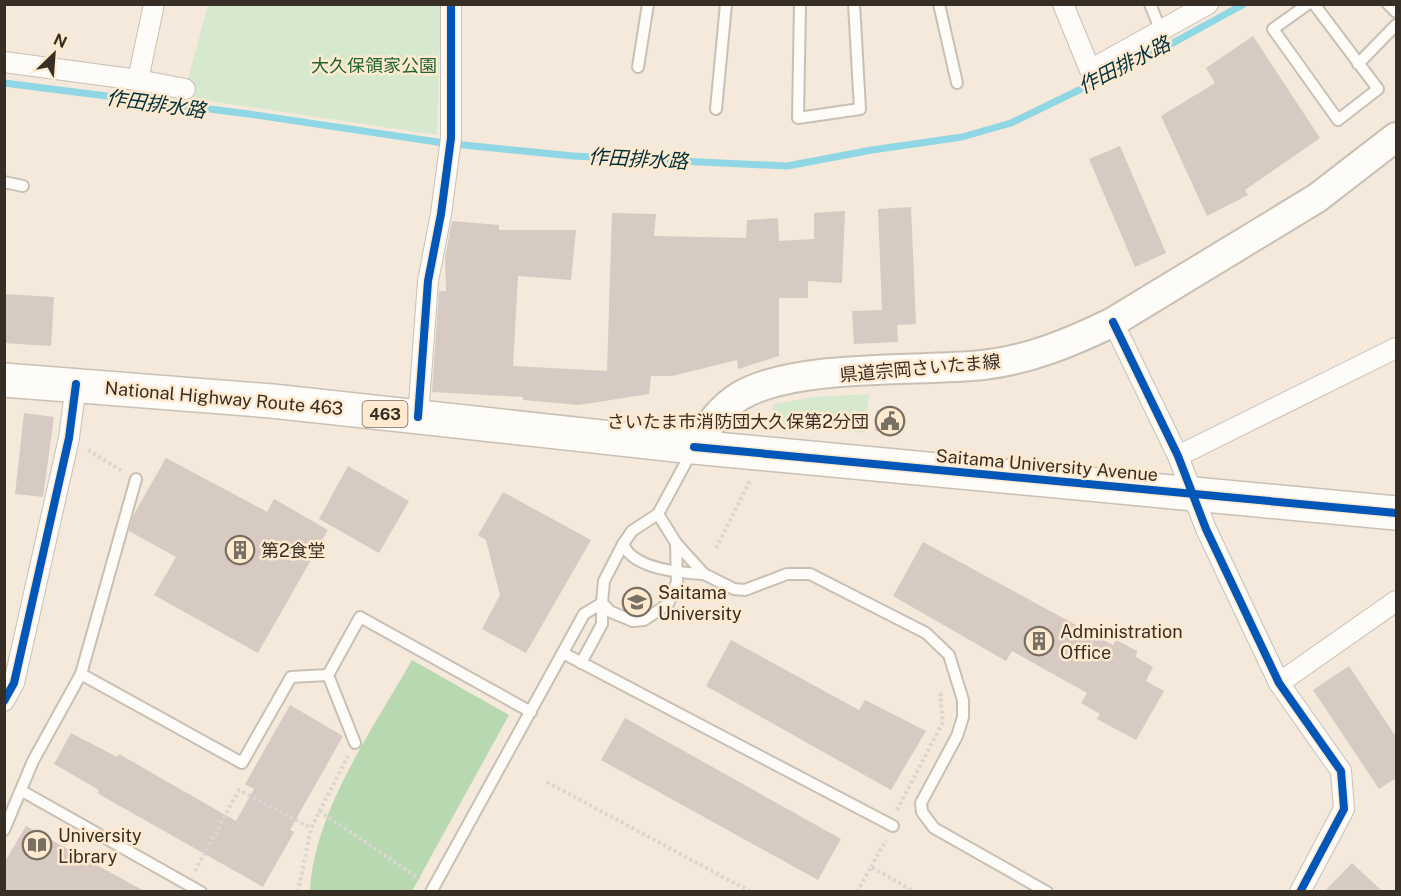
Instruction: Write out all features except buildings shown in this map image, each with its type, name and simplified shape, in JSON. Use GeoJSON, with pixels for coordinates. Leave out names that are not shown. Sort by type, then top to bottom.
{"type":"FeatureCollection","features":[{"type":"Feature","properties":{"kind":"highway","name":"National Highway Route 463"},"geometry":{"type":"LineString","coordinates":[[4,380],[76,384],[418,417],[694,447]]}},
{"type":"Feature","properties":{"kind":"highway","name":"Saitama University Avenue"},"geometry":{"type":"LineString","coordinates":[[694,447],[1396,513]]}},
{"type":"Feature","properties":{"kind":"main road","name":"県道宗岡さいたま線"},"geometry":{"type":"LineString","coordinates":[[694,447],[723,409],[739,397],[763,385],[843,374],[984,365],[1048,350],[1113,322],[1317,198],[1396,136]]}},
{"type":"Feature","properties":{"kind":"street"},"geometry":{"type":"LineString","coordinates":[[138,80],[154,4]]}},
{"type":"Feature","properties":{"kind":"street"},"geometry":{"type":"LineString","coordinates":[[418,417],[428,281],[450,144],[451,4]]}},
{"type":"Feature","properties":{"kind":"street"},"geometry":{"type":"LineString","coordinates":[[1063,4],[1090,70],[1208,4]]}},
{"type":"Feature","properties":{"kind":"street"},"geometry":{"type":"LineString","coordinates":[[4,62],[138,80],[185,89]]}},
{"type":"Feature","properties":{"kind":"street"},"geometry":{"type":"LineString","coordinates":[[1113,322],[1178,456],[1206,529],[1279,682],[1341,771],[1344,808],[1300,891]]}},
{"type":"Feature","properties":{"kind":"street"},"geometry":{"type":"LineString","coordinates":[[1178,456],[1396,348]]}},
{"type":"Feature","properties":{"kind":"street"},"geometry":{"type":"LineString","coordinates":[[4,701],[14,683],[69,438],[76,384]]}},
{"type":"Feature","properties":{"kind":"street"},"geometry":{"type":"LineString","coordinates":[[1279,682],[1396,601]]}},
{"type":"Feature","properties":{"kind":"lane"},"geometry":{"type":"LineString","coordinates":[[638,67],[648,4]]}},
{"type":"Feature","properties":{"kind":"lane"},"geometry":{"type":"LineString","coordinates":[[716,109],[726,4]]}},
{"type":"Feature","properties":{"kind":"lane"},"geometry":{"type":"LineString","coordinates":[[800,4],[798,118],[860,109],[854,4]]}},
{"type":"Feature","properties":{"kind":"lane"},"geometry":{"type":"LineString","coordinates":[[939,4],[957,83]]}},
{"type":"Feature","properties":{"kind":"lane"},"geometry":{"type":"LineString","coordinates":[[1150,4],[1161,31]]}},
{"type":"Feature","properties":{"kind":"lane"},"geometry":{"type":"LineString","coordinates":[[1308,4],[1273,29],[1338,120],[1378,89],[1314,4]]}},
{"type":"Feature","properties":{"kind":"lane"},"geometry":{"type":"LineString","coordinates":[[1388,4],[1396,12]]}},
{"type":"Feature","properties":{"kind":"lane"},"geometry":{"type":"LineString","coordinates":[[1358,64],[1396,25]]}},
{"type":"Feature","properties":{"kind":"lane"},"geometry":{"type":"LineString","coordinates":[[4,182],[23,186]]}},
{"type":"Feature","properties":{"kind":"lane"},"geometry":{"type":"LineString","coordinates":[[581,663],[602,624],[604,581],[623,544],[632,531],[658,514],[694,447]]}},
{"type":"Feature","properties":{"kind":"lane"},"geometry":{"type":"LineString","coordinates":[[4,830],[33,761],[81,674],[136,479]]}},
{"type":"Feature","properties":{"kind":"lane"},"geometry":{"type":"LineString","coordinates":[[658,514],[676,543],[704,574],[734,589],[745,591],[787,574],[810,573],[926,633],[949,655],[963,700],[963,717],[957,736],[921,803],[922,812],[934,828],[1047,891]]}},
{"type":"Feature","properties":{"kind":"lane"},"geometry":{"type":"LineString","coordinates":[[602,603],[620,616],[644,620],[668,604],[674,594],[677,573],[676,543]]}},
{"type":"Feature","properties":{"kind":"lane"},"geometry":{"type":"LineString","coordinates":[[623,544],[631,556],[677,573],[704,574]]}},
{"type":"Feature","properties":{"kind":"lane"},"geometry":{"type":"LineString","coordinates":[[432,890],[584,614],[602,603]]}},
{"type":"Feature","properties":{"kind":"lane"},"geometry":{"type":"LineString","coordinates":[[328,675],[360,617],[531,712]]}},
{"type":"Feature","properties":{"kind":"lane"},"geometry":{"type":"LineString","coordinates":[[563,653],[892,826]]}},
{"type":"Feature","properties":{"kind":"lane"},"geometry":{"type":"LineString","coordinates":[[81,674],[242,763],[291,677],[328,675]]}},
{"type":"Feature","properties":{"kind":"lane"},"geometry":{"type":"LineString","coordinates":[[328,675],[355,743]]}},
{"type":"Feature","properties":{"kind":"lane"},"geometry":{"type":"LineString","coordinates":[[22,791],[201,891]]}},
{"type":"Feature","properties":{"kind":"path"},"geometry":{"type":"LineString","coordinates":[[69,438],[136,479]]}},
{"type":"Feature","properties":{"kind":"path"},"geometry":{"type":"LineString","coordinates":[[716,548],[754,473]]}},
{"type":"Feature","properties":{"kind":"path"},"geometry":{"type":"LineString","coordinates":[[858,891],[892,826],[898,804],[943,722],[940,695],[959,683]]}},
{"type":"Feature","properties":{"kind":"path"},"geometry":{"type":"LineString","coordinates":[[298,891],[311,828],[355,743]]}},
{"type":"Feature","properties":{"kind":"path"},"geometry":{"type":"LineString","coordinates":[[547,782],[751,891]]}},
{"type":"Feature","properties":{"kind":"path"},"geometry":{"type":"LineString","coordinates":[[189,884],[239,790],[311,828]]}},
{"type":"Feature","properties":{"kind":"path"},"geometry":{"type":"LineString","coordinates":[[319,811],[432,890]]}},
{"type":"Feature","properties":{"kind":"path"},"geometry":{"type":"LineString","coordinates":[[871,867],[915,891]]}},
{"type":"Feature","properties":{"kind":"green space","name":"大久保領家公園"},"geometry":{"type":"Polygon","coordinates":[[[208,5],[441,5],[437,135],[183,97],[208,5]]]}},
{"type":"Feature","properties":{"kind":"green space"},"geometry":{"type":"Polygon","coordinates":[[[869,394],[866,433],[771,424],[773,404],[814,397],[869,394]]]}},
{"type":"Feature","properties":{"kind":"green space"},"geometry":{"type":"Polygon","coordinates":[[[412,660],[509,715],[412,891],[310,891],[314,861],[322,831],[334,801],[364,742],[412,660]]]}},
{"type":"Feature","properties":{"kind":"waterway","name":"作田排水路"},"geometry":{"type":"LineString","coordinates":[[4,83],[249,114],[444,143],[573,156],[787,166],[872,150],[962,137],[1011,123],[1151,55],[1244,4]]}},
{"type":"Feature","properties":{"kind":"cycle path"},"geometry":{"type":"LineString","coordinates":[[418,417],[428,281],[441,214],[451,138],[451,4]]}},
{"type":"Feature","properties":{"kind":"cycle path"},"geometry":{"type":"LineString","coordinates":[[1113,322],[1178,456],[1206,529],[1279,683],[1341,771],[1344,809],[1300,892]]}},
{"type":"Feature","properties":{"kind":"cycle path"},"geometry":{"type":"LineString","coordinates":[[4,701],[14,683],[69,438],[76,384]]}},
{"type":"Feature","properties":{"kind":"cycle path"},"geometry":{"type":"LineString","coordinates":[[694,447],[1396,513]]}},
{"type":"Feature","properties":{"kind":"place","name":"さいたま市消防団大久保第2分団"},"geometry":{"type":"Point","coordinates":[890,421]}},
{"type":"Feature","properties":{"kind":"place","name":"第2食堂"},"geometry":{"type":"Point","coordinates":[240,550]}},
{"type":"Feature","properties":{"kind":"place","name":"Saitama University"},"geometry":{"type":"Point","coordinates":[637,602]}},
{"type":"Feature","properties":{"kind":"place","name":"Administration Office"},"geometry":{"type":"Point","coordinates":[1039,641]}},
{"type":"Feature","properties":{"kind":"place","name":"University Library"},"geometry":{"type":"Point","coordinates":[37,845]}}]}
